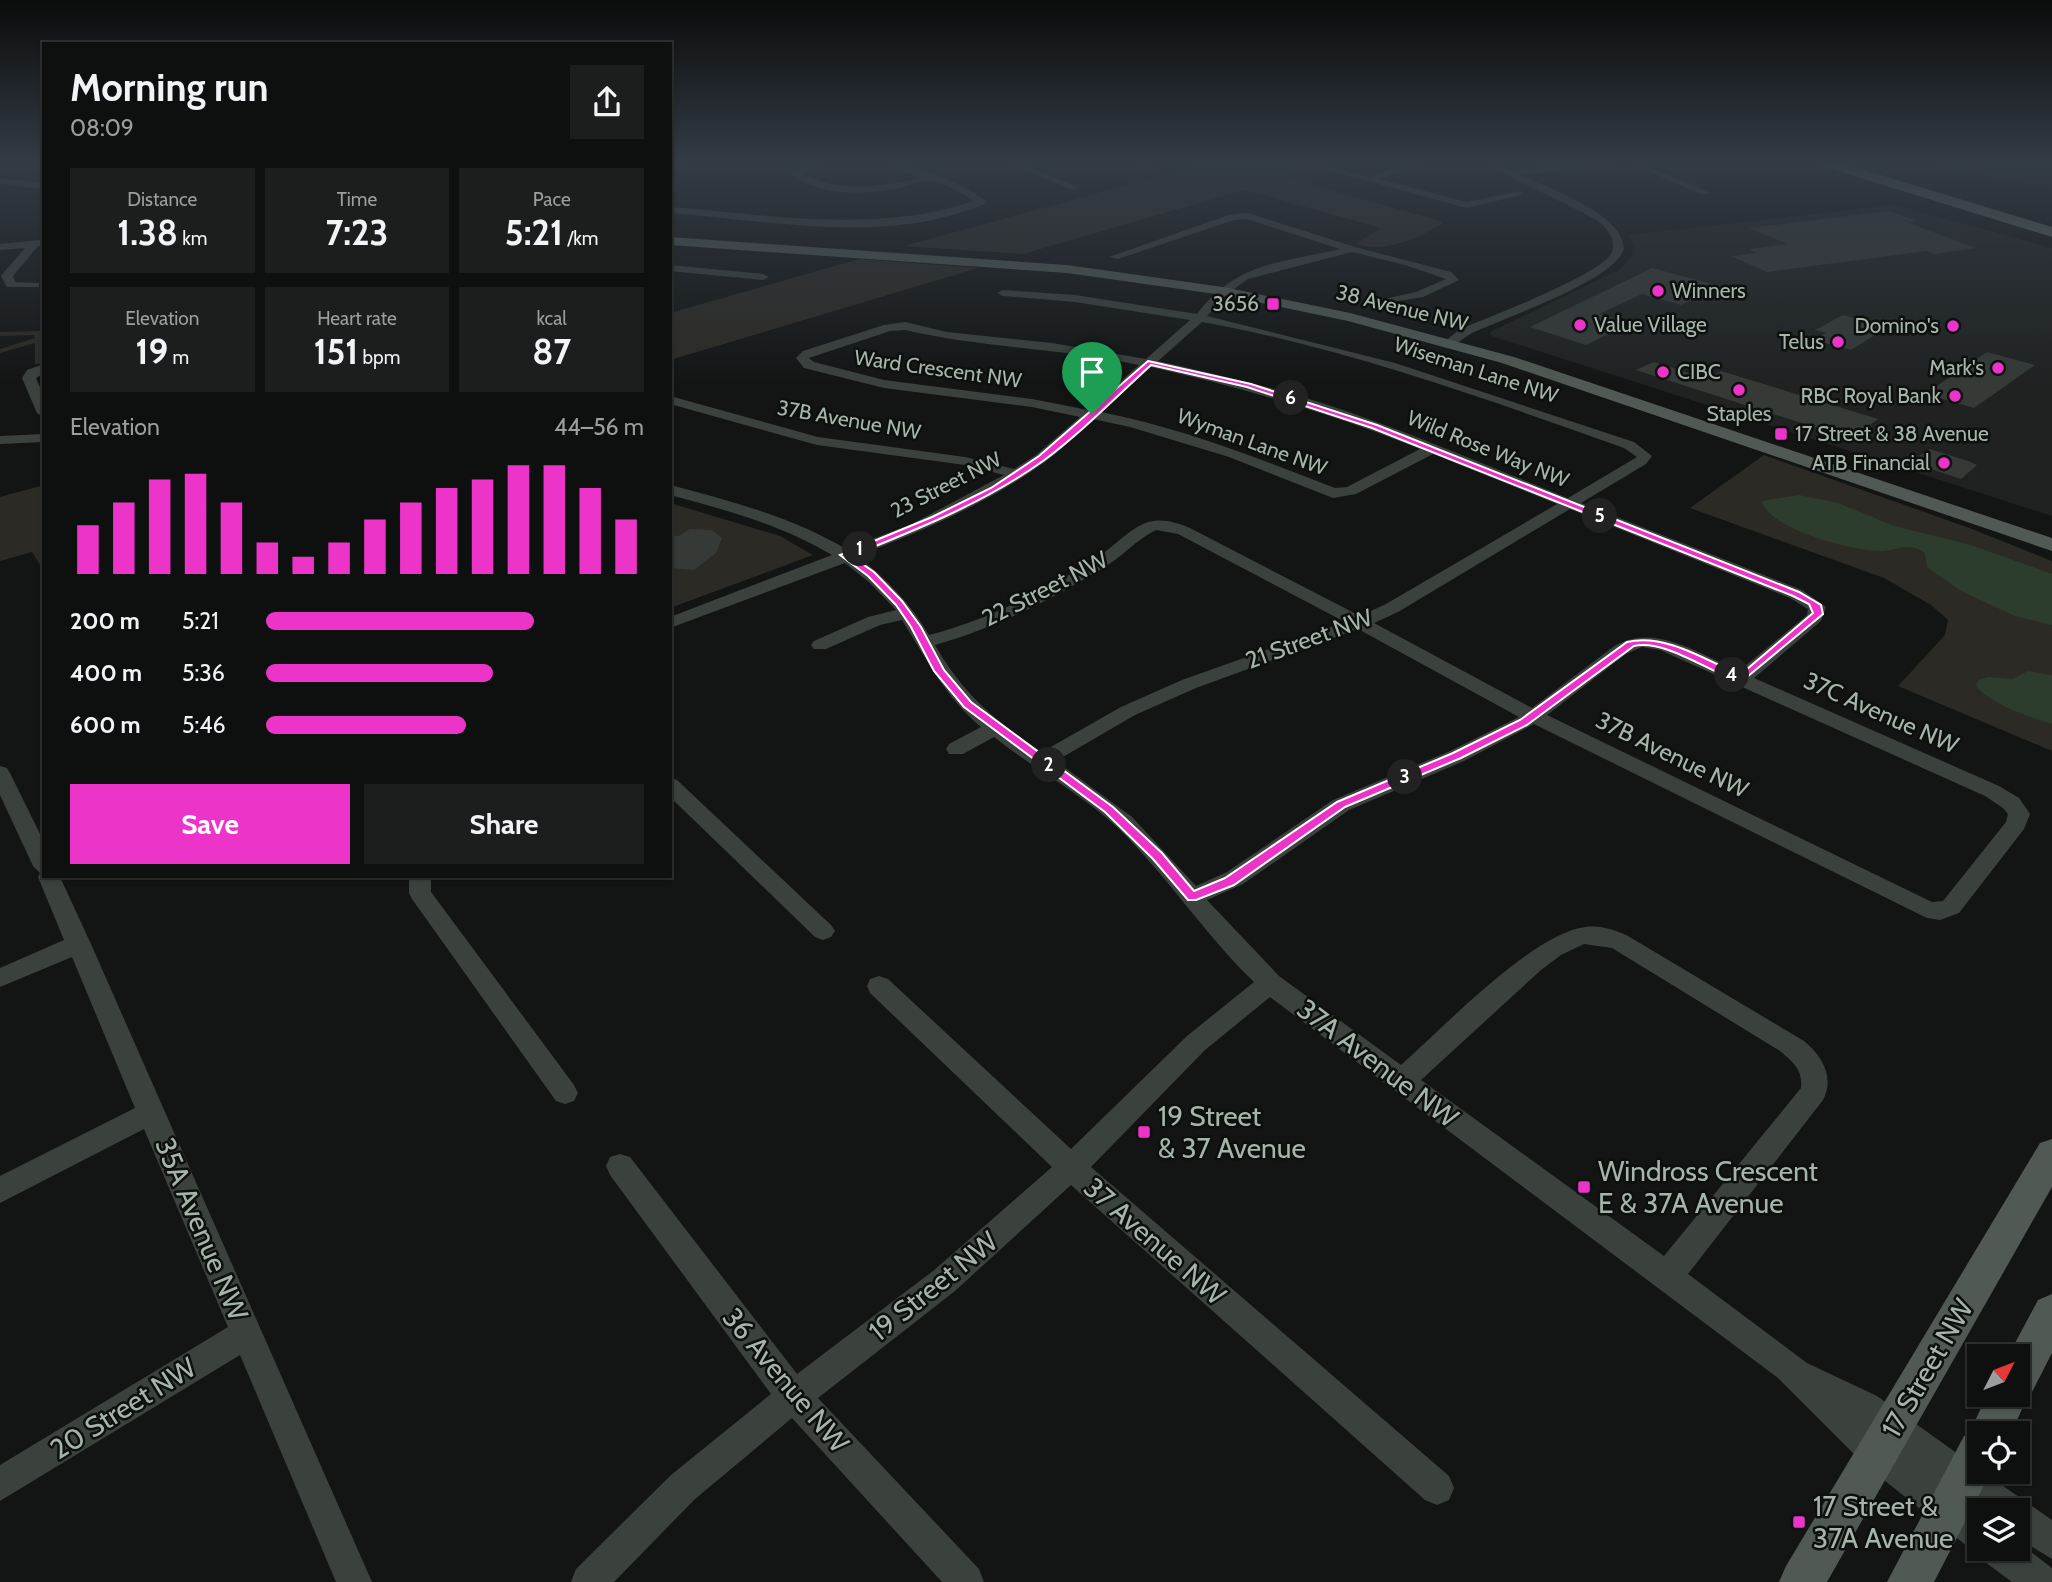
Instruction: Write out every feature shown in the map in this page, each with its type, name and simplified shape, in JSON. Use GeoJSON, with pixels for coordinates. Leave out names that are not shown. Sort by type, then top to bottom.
{"type":"FeatureCollection","features":[{"type":"Feature","properties":{"kind":"main road","name":"38 Avenue NW"},"geometry":{"type":"LineString","coordinates":[[696,237],[1101,268],[1360,312],[1453,340],[2052,545]]}},
{"type":"Feature","properties":{"kind":"main road","name":"38 Avenue NW"},"geometry":{"type":"LineString","coordinates":[[672,241],[1044,267],[1234,290]]}},
{"type":"Feature","properties":{"kind":"main road","name":"38 Avenue NW"},"geometry":{"type":"LineString","coordinates":[[1453,340],[1542,362],[2052,530]]}},
{"type":"Feature","properties":{"kind":"main road"},"geometry":{"type":"LineString","coordinates":[[1931,502],[2052,539]]}},
{"type":"Feature","properties":{"kind":"main road","name":"17 Street NW"},"geometry":{"type":"LineString","coordinates":[[1802,1582],[1892,1452],[2052,1154]]}},
{"type":"Feature","properties":{"kind":"main road"},"geometry":{"type":"LineString","coordinates":[[2030,1355],[2052,1313]]}},
{"type":"Feature","properties":{"kind":"main road"},"geometry":{"type":"LineString","coordinates":[[1910,1582],[1968,1494]]}},
{"type":"Feature","properties":{"kind":"street"},"geometry":{"type":"LineString","coordinates":[[1114,257],[1174,237]]}},
{"type":"Feature","properties":{"kind":"street"},"geometry":{"type":"LineString","coordinates":[[1314,237],[1398,259],[1452,277],[1452,281],[1419,295],[1384,302]]}},
{"type":"Feature","properties":{"kind":"street"},"geometry":{"type":"LineString","coordinates":[[1453,340],[1592,274],[1615,258],[1619,248],[1616,237]]}},
{"type":"Feature","properties":{"kind":"street"},"geometry":{"type":"LineString","coordinates":[[0,247],[39,244]]}},
{"type":"Feature","properties":{"kind":"street"},"geometry":{"type":"LineString","coordinates":[[35,285],[11,285],[7,276],[39,244]]}},
{"type":"Feature","properties":{"kind":"street","name":"23 Street NW"},"geometry":{"type":"LineString","coordinates":[[672,621],[953,511],[1041,458],[1200,318],[1214,314],[1234,290],[1267,270],[1352,249]]}},
{"type":"Feature","properties":{"kind":"street"},"geometry":{"type":"LineString","coordinates":[[672,270],[763,277]]}},
{"type":"Feature","properties":{"kind":"street"},"geometry":{"type":"LineString","coordinates":[[1003,293],[1091,301],[1200,318]]}},
{"type":"Feature","properties":{"kind":"street","name":"Wiseman Lane NW"},"geometry":{"type":"LineString","coordinates":[[1200,318],[1298,339],[1410,369],[1569,423],[1629,445],[1643,453],[1644,458],[1641,461],[1569,504]]}},
{"type":"Feature","properties":{"kind":"street","name":"Ward Crescent NW"},"geometry":{"type":"LineString","coordinates":[[1092,414],[1032,402],[884,384],[809,365],[802,358],[810,353],[899,326],[958,338],[1052,347],[1150,363]]}},
{"type":"Feature","properties":{"kind":"street","name":"Wild Rose Way NW"},"geometry":{"type":"LineString","coordinates":[[1150,363],[1227,380],[1301,401],[1432,449],[1796,594],[1818,607],[1815,617],[1741,679]]}},
{"type":"Feature","properties":{"kind":"street"},"geometry":{"type":"LineString","coordinates":[[39,370],[29,378],[42,408]]}},
{"type":"Feature","properties":{"kind":"street","name":"37B Avenue NW"},"geometry":{"type":"LineString","coordinates":[[673,400],[808,439],[965,461],[1018,474]]}},
{"type":"Feature","properties":{"kind":"street","name":"Wyman Lane NW"},"geometry":{"type":"LineString","coordinates":[[1092,414],[1213,447],[1334,493],[1351,491],[1432,449]]}},
{"type":"Feature","properties":{"kind":"street"},"geometry":{"type":"LineString","coordinates":[[0,440],[41,438]]}},
{"type":"Feature","properties":{"kind":"street"},"geometry":{"type":"LineString","coordinates":[[23,457],[41,438]]}},
{"type":"Feature","properties":{"kind":"street","name":"37A Avenue NW"},"geometry":{"type":"LineString","coordinates":[[672,491],[782,523],[845,555],[880,582],[907,613],[947,682],[968,705],[1124,823],[1171,870],[1225,940],[1270,983],[1789,1367],[1892,1452]]}},
{"type":"Feature","properties":{"kind":"street","name":"21 Street NW"},"geometry":{"type":"LineString","coordinates":[[1043,760],[1128,711],[1189,684],[1360,622],[1408,600],[1569,504]]}},
{"type":"Feature","properties":{"kind":"street","name":"37B Avenue NW"},"geometry":{"type":"LineString","coordinates":[[1160,525],[1184,531],[1533,716],[1706,799],[1910,903],[1940,912]]}},
{"type":"Feature","properties":{"kind":"street","name":"22 Street NW"},"geometry":{"type":"LineString","coordinates":[[924,642],[966,630],[1056,586],[1102,562],[1148,528],[1160,525]]}},
{"type":"Feature","properties":{"kind":"street"},"geometry":{"type":"LineString","coordinates":[[820,645],[880,619],[907,613]]}},
{"type":"Feature","properties":{"kind":"street","name":"37C Avenue NW"},"geometry":{"type":"LineString","coordinates":[[1533,716],[1626,646],[1644,641],[1666,646],[1992,791],[2016,808],[2019,814],[2016,824],[1957,901],[1947,910],[1940,912]]}},
{"type":"Feature","properties":{"kind":"street"},"geometry":{"type":"LineString","coordinates":[[1192,897],[1229,881],[1341,805],[1457,755],[1533,716]]}},
{"type":"Feature","properties":{"kind":"street"},"geometry":{"type":"LineString","coordinates":[[956,749],[996,727]]}},
{"type":"Feature","properties":{"kind":"street"},"geometry":{"type":"LineString","coordinates":[[0,773],[42,862]]}},
{"type":"Feature","properties":{"kind":"street"},"geometry":{"type":"LineString","coordinates":[[672,787],[824,932]]}},
{"type":"Feature","properties":{"kind":"street","name":"35A Avenue NW"},"geometry":{"type":"LineString","coordinates":[[49,878],[354,1582]]}},
{"type":"Feature","properties":{"kind":"street"},"geometry":{"type":"LineString","coordinates":[[420,878],[420,893],[565,1093]]}},
{"type":"Feature","properties":{"kind":"street"},"geometry":{"type":"LineString","coordinates":[[1402,1081],[1532,963],[1547,951],[1581,934],[1600,934],[1620,942],[1789,1044],[1813,1066],[1816,1082],[1814,1092],[1667,1276]]}},
{"type":"Feature","properties":{"kind":"street"},"geometry":{"type":"LineString","coordinates":[[0,978],[79,944]]}},
{"type":"Feature","properties":{"kind":"street","name":"19 Street NW"},"geometry":{"type":"LineString","coordinates":[[589,1582],[683,1488],[794,1396],[944,1281],[1072,1168],[1196,1043],[1270,983]]}},
{"type":"Feature","properties":{"kind":"street","name":"37 Avenue NW"},"geometry":{"type":"LineString","coordinates":[[879,986],[1072,1168],[1437,1488]]}},
{"type":"Feature","properties":{"kind":"street"},"geometry":{"type":"LineString","coordinates":[[0,1190],[152,1112]]}},
{"type":"Feature","properties":{"kind":"street","name":"36 Avenue NW"},"geometry":{"type":"LineString","coordinates":[[620,1166],[794,1396],[966,1582]]}},
{"type":"Feature","properties":{"kind":"street","name":"20 Street NW"},"geometry":{"type":"LineString","coordinates":[[0,1484],[247,1332]]}},
{"type":"Feature","properties":{"kind":"street"},"geometry":{"type":"LineString","coordinates":[[1892,1452],[1968,1494]]}},
{"type":"Feature","properties":{"kind":"street"},"geometry":{"type":"LineString","coordinates":[[1892,1452],[1968,1494]]}},
{"type":"Feature","properties":{"kind":"street"},"geometry":{"type":"LineString","coordinates":[[2030,1525],[2052,1541]]}},
{"type":"Feature","properties":{"kind":"street"},"geometry":{"type":"LineString","coordinates":[[2014,1561],[2041,1582]]}},
{"type":"Feature","properties":{"kind":"shaded area"},"geometry":{"type":"Polygon","coordinates":[[[938,237],[1082,237],[1023,254],[904,246],[938,237]]]}},
{"type":"Feature","properties":{"kind":"shaded area"},"geometry":{"type":"Polygon","coordinates":[[[1367,237],[1417,237],[1379,247],[1355,244],[1367,237]]]}},
{"type":"Feature","properties":{"kind":"shaded area"},"geometry":{"type":"Polygon","coordinates":[[[1630,237],[2011,237],[2052,248],[2052,516],[1492,336],[1490,332],[1619,270],[1632,256],[1633,245],[1630,237]]]}},
{"type":"Feature","properties":{"kind":"shaded area"},"geometry":{"type":"Polygon","coordinates":[[[859,259],[978,268],[672,359],[672,312],[859,259]]]}},
{"type":"Feature","properties":{"kind":"shaded area"},"geometry":{"type":"Polygon","coordinates":[[[42,331],[42,363],[35,364],[35,343],[0,353],[0,349],[35,338],[34,335],[0,336],[0,332],[42,331]]]}},
{"type":"Feature","properties":{"kind":"shaded area"},"geometry":{"type":"Polygon","coordinates":[[[1764,455],[1972,529],[2052,561],[2052,751],[1898,686],[1945,635],[1948,620],[1931,605],[1884,578],[1690,508],[1764,455]]]}},
{"type":"Feature","properties":{"kind":"shaded area"},"geometry":{"type":"Polygon","coordinates":[[[42,486],[42,568],[32,552],[0,561],[0,497],[42,486]]]}},
{"type":"Feature","properties":{"kind":"shaded area"},"geometry":{"type":"Polygon","coordinates":[[[1799,495],[1838,503],[1894,526],[1971,545],[2052,574],[2052,625],[2015,616],[1961,591],[1927,567],[1925,553],[1919,549],[1909,547],[1870,550],[1815,537],[1780,521],[1768,512],[1762,501],[1799,495]]]}},
{"type":"Feature","properties":{"kind":"shaded area"},"geometry":{"type":"Polygon","coordinates":[[[672,504],[780,536],[813,555],[672,607],[672,504]]]}},
{"type":"Feature","properties":{"kind":"shaded area"},"geometry":{"type":"Polygon","coordinates":[[[2028,671],[2052,675],[2052,724],[2000,704],[1976,685],[1979,680],[1988,677],[2013,679],[2028,671]]]}},
{"type":"Feature","properties":{"kind":"building"},"geometry":{"type":"Polygon","coordinates":[[[1770,237],[1946,237],[1976,248],[1934,254],[1927,251],[1767,272],[1731,256],[1757,253],[1749,249],[1787,244],[1770,237]]]}},
{"type":"Feature","properties":{"kind":"building"},"geometry":{"type":"Polygon","coordinates":[[[1652,268],[1720,286],[1681,305],[1642,294],[1599,314],[1630,323],[1586,345],[1530,327],[1652,268]]]}},
{"type":"Feature","properties":{"kind":"building"},"geometry":{"type":"Polygon","coordinates":[[[1843,315],[1888,327],[1851,350],[1814,340],[1826,333],[1815,330],[1843,315]]]}},
{"type":"Feature","properties":{"kind":"building"},"geometry":{"type":"Polygon","coordinates":[[[1987,352],[2035,365],[1974,408],[1925,394],[1987,352]]]}},
{"type":"Feature","properties":{"kind":"building"},"geometry":{"type":"Polygon","coordinates":[[[1654,362],[1708,379],[1721,371],[1878,419],[1851,439],[1636,370],[1654,362]]]}},
{"type":"Feature","properties":{"kind":"building","name":"ATB Financial"},"geometry":{"type":"Polygon","coordinates":[[[1930,449],[1977,465],[1961,479],[1910,462],[1930,449]]]}},
{"type":"Feature","properties":{"kind":"building"},"geometry":{"type":"Polygon","coordinates":[[[690,529],[712,530],[722,538],[716,553],[694,570],[672,568],[672,535],[679,536],[690,529]]]}},
{"type":"Feature","properties":{"kind":"place","name":"Winners"},"geometry":{"type":"Point","coordinates":[1658,291]}},
{"type":"Feature","properties":{"kind":"place","name":"3656"},"geometry":{"type":"Point","coordinates":[1273,304]}},
{"type":"Feature","properties":{"kind":"place","name":"Value Village"},"geometry":{"type":"Point","coordinates":[1580,325]}},
{"type":"Feature","properties":{"kind":"place","name":"Domino's"},"geometry":{"type":"Point","coordinates":[1953,326]}},
{"type":"Feature","properties":{"kind":"place","name":"Telus"},"geometry":{"type":"Point","coordinates":[1838,342]}},
{"type":"Feature","properties":{"kind":"place","name":"Mark's"},"geometry":{"type":"Point","coordinates":[1998,368]}},
{"type":"Feature","properties":{"kind":"place","name":"CIBC"},"geometry":{"type":"Point","coordinates":[1663,372]}},
{"type":"Feature","properties":{"kind":"place","name":"Staples"},"geometry":{"type":"Point","coordinates":[1739,390]}},
{"type":"Feature","properties":{"kind":"place","name":"RBC Royal Bank"},"geometry":{"type":"Point","coordinates":[1955,396]}},
{"type":"Feature","properties":{"kind":"place","name":"17 Street & 38 Avenue"},"geometry":{"type":"Point","coordinates":[1781,434]}},
{"type":"Feature","properties":{"kind":"place","name":"ATB Financial"},"geometry":{"type":"Point","coordinates":[1944,463]}},
{"type":"Feature","properties":{"kind":"place","name":"19 Street & 37 Avenue"},"geometry":{"type":"Point","coordinates":[1144,1132]}},
{"type":"Feature","properties":{"kind":"place","name":"Windross Crescent E & 37A Avenue"},"geometry":{"type":"Point","coordinates":[1584,1187]}},
{"type":"Feature","properties":{"kind":"place","name":"17 Street & 37A Avenue"},"geometry":{"type":"Point","coordinates":[1799,1522]}},
{"type":"Feature","properties":{"kind":"route"},"geometry":{"type":"LineString","coordinates":[[1150,363],[1249,386],[1374,426],[1806,598],[1818,607],[1818,614],[1741,679],[1666,646],[1644,641],[1631,644],[1523,723],[1457,755],[1356,797],[1312,823],[1229,881],[1192,897],[1158,856],[1094,797],[968,705],[939,671],[916,627],[899,603],[871,574],[845,555],[975,500],[1041,458],[1092,414],[1150,363]]}}]}
